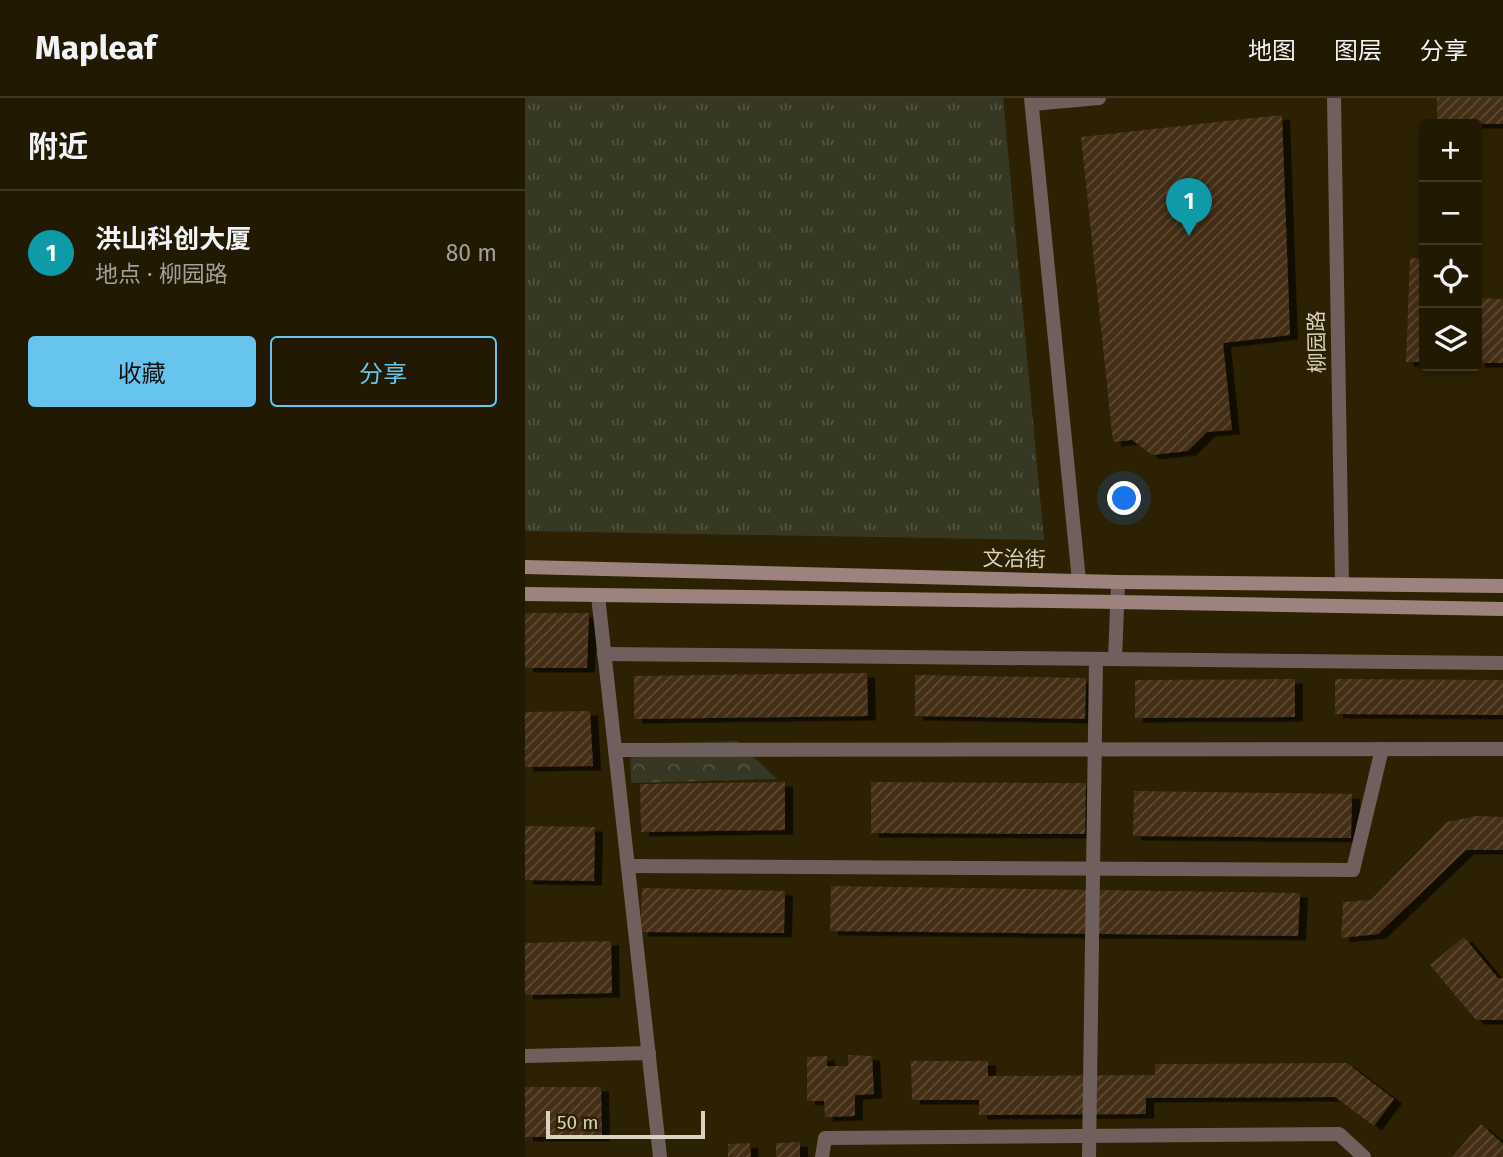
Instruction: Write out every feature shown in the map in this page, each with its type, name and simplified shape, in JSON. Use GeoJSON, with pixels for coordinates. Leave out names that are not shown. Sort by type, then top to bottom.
{"type":"FeatureCollection","features":[{"type":"Feature","properties":{"kind":"main road","name":"文治街"},"geometry":{"type":"LineString","coordinates":[[525,567],[1118,582],[1503,586]]}},
{"type":"Feature","properties":{"kind":"main road","name":"文治街"},"geometry":{"type":"LineString","coordinates":[[525,594],[1503,610]]}},
{"type":"Feature","properties":{"kind":"street"},"geometry":{"type":"LineString","coordinates":[[1079,581],[1031,101],[1099,98]]}},
{"type":"Feature","properties":{"kind":"street","name":"柳园路"},"geometry":{"type":"LineString","coordinates":[[1334,98],[1342,584]]}},
{"type":"Feature","properties":{"kind":"street"},"geometry":{"type":"LineString","coordinates":[[1115,659],[1118,582]]}},
{"type":"Feature","properties":{"kind":"street"},"geometry":{"type":"LineString","coordinates":[[598,596],[660,1157]]}},
{"type":"Feature","properties":{"kind":"street"},"geometry":{"type":"LineString","coordinates":[[604,654],[1503,663]]}},
{"type":"Feature","properties":{"kind":"street"},"geometry":{"type":"LineString","coordinates":[[1090,1157],[1096,659]]}},
{"type":"Feature","properties":{"kind":"street"},"geometry":{"type":"LineString","coordinates":[[628,866],[1353,870],[1382,749]]}},
{"type":"Feature","properties":{"kind":"street"},"geometry":{"type":"LineString","coordinates":[[615,750],[1503,749]]}},
{"type":"Feature","properties":{"kind":"street"},"geometry":{"type":"LineString","coordinates":[[525,1056],[649,1054]]}},
{"type":"Feature","properties":{"kind":"street"},"geometry":{"type":"LineString","coordinates":[[823,1157],[825,1138],[1339,1134],[1364,1157]]}},
{"type":"Feature","properties":{"kind":"green space"},"geometry":{"type":"Polygon","coordinates":[[[525,98],[1003,98],[1044,540],[525,531],[525,98]]]}},
{"type":"Feature","properties":{"kind":"green space"},"geometry":{"type":"Polygon","coordinates":[[[737,741],[777,779],[631,783],[630,744],[737,741]]]}},
{"type":"Feature","properties":{"kind":"building"},"geometry":{"type":"Polygon","coordinates":[[[1437,98],[1503,98],[1503,124],[1482,124],[1482,119],[1437,119],[1437,98]]]}},
{"type":"Feature","properties":{"kind":"building"},"geometry":{"type":"Polygon","coordinates":[[[1282,115],[1290,335],[1223,343],[1232,430],[1207,432],[1188,451],[1152,455],[1132,440],[1113,442],[1081,137],[1282,115]]]}},
{"type":"Feature","properties":{"kind":"building"},"geometry":{"type":"Polygon","coordinates":[[[1410,258],[1419,259],[1419,362],[1406,362],[1410,258]]]}},
{"type":"Feature","properties":{"kind":"building"},"geometry":{"type":"Polygon","coordinates":[[[1482,298],[1503,299],[1503,363],[1482,363],[1482,298]]]}},
{"type":"Feature","properties":{"kind":"building"},"geometry":{"type":"Polygon","coordinates":[[[525,613],[589,613],[587,668],[525,668],[525,613]]]}},
{"type":"Feature","properties":{"kind":"building"},"geometry":{"type":"Polygon","coordinates":[[[867,673],[868,716],[634,719],[634,676],[867,673]]]}},
{"type":"Feature","properties":{"kind":"building"},"geometry":{"type":"Polygon","coordinates":[[[915,675],[1086,678],[1085,719],[915,716],[915,675]]]}},
{"type":"Feature","properties":{"kind":"building"},"geometry":{"type":"Polygon","coordinates":[[[1295,679],[1295,717],[1135,718],[1135,680],[1295,679]]]}},
{"type":"Feature","properties":{"kind":"building"},"geometry":{"type":"Polygon","coordinates":[[[1335,679],[1503,680],[1503,715],[1335,714],[1335,679]]]}},
{"type":"Feature","properties":{"kind":"building"},"geometry":{"type":"Polygon","coordinates":[[[590,711],[593,766],[525,767],[525,712],[590,711]]]}},
{"type":"Feature","properties":{"kind":"building"},"geometry":{"type":"Polygon","coordinates":[[[785,782],[785,830],[641,832],[640,784],[785,782]]]}},
{"type":"Feature","properties":{"kind":"building"},"geometry":{"type":"Polygon","coordinates":[[[871,782],[1086,783],[1085,834],[871,833],[871,782]]]}},
{"type":"Feature","properties":{"kind":"building"},"geometry":{"type":"Polygon","coordinates":[[[1134,791],[1352,794],[1351,838],[1133,836],[1134,791]]]}},
{"type":"Feature","properties":{"kind":"building"},"geometry":{"type":"Polygon","coordinates":[[[1477,816],[1503,817],[1503,850],[1466,850],[1378,934],[1341,938],[1343,902],[1371,900],[1447,822],[1477,816]]]}},
{"type":"Feature","properties":{"kind":"building"},"geometry":{"type":"Polygon","coordinates":[[[525,826],[595,827],[594,881],[525,880],[525,826]]]}},
{"type":"Feature","properties":{"kind":"building"},"geometry":{"type":"Polygon","coordinates":[[[831,886],[1300,893],[1298,936],[830,931],[831,886]]]}},
{"type":"Feature","properties":{"kind":"building"},"geometry":{"type":"Polygon","coordinates":[[[642,888],[785,891],[784,933],[640,932],[642,888]]]}},
{"type":"Feature","properties":{"kind":"building"},"geometry":{"type":"Polygon","coordinates":[[[1464,937],[1498,978],[1503,978],[1503,1020],[1476,1020],[1430,965],[1464,937]]]}},
{"type":"Feature","properties":{"kind":"building"},"geometry":{"type":"Polygon","coordinates":[[[611,941],[612,993],[525,995],[525,943],[611,941]]]}},
{"type":"Feature","properties":{"kind":"building"},"geometry":{"type":"Polygon","coordinates":[[[848,1055],[872,1056],[874,1094],[855,1095],[855,1116],[825,1117],[824,1101],[807,1101],[807,1057],[827,1056],[827,1066],[848,1066],[848,1055]]]}},
{"type":"Feature","properties":{"kind":"building"},"geometry":{"type":"Polygon","coordinates":[[[911,1061],[988,1061],[988,1076],[1155,1075],[1155,1064],[1347,1063],[1394,1099],[1374,1126],[1335,1097],[1146,1098],[1146,1114],[979,1115],[979,1100],[912,1100],[911,1061]]]}},
{"type":"Feature","properties":{"kind":"building"},"geometry":{"type":"Polygon","coordinates":[[[525,1087],[601,1087],[602,1137],[525,1137],[525,1087]]]}},
{"type":"Feature","properties":{"kind":"building"},"geometry":{"type":"Polygon","coordinates":[[[1481,1124],[1503,1144],[1503,1157],[1452,1157],[1481,1124]]]}},
{"type":"Feature","properties":{"kind":"building"},"geometry":{"type":"Polygon","coordinates":[[[800,1142],[800,1157],[776,1157],[776,1143],[800,1142]]]}},
{"type":"Feature","properties":{"kind":"building"},"geometry":{"type":"Polygon","coordinates":[[[750,1143],[751,1157],[728,1157],[728,1144],[750,1143]]]}},
{"type":"Feature","properties":{"kind":"place","name":"洪山科创大厦"},"geometry":{"type":"Point","coordinates":[1189,236]}}]}
